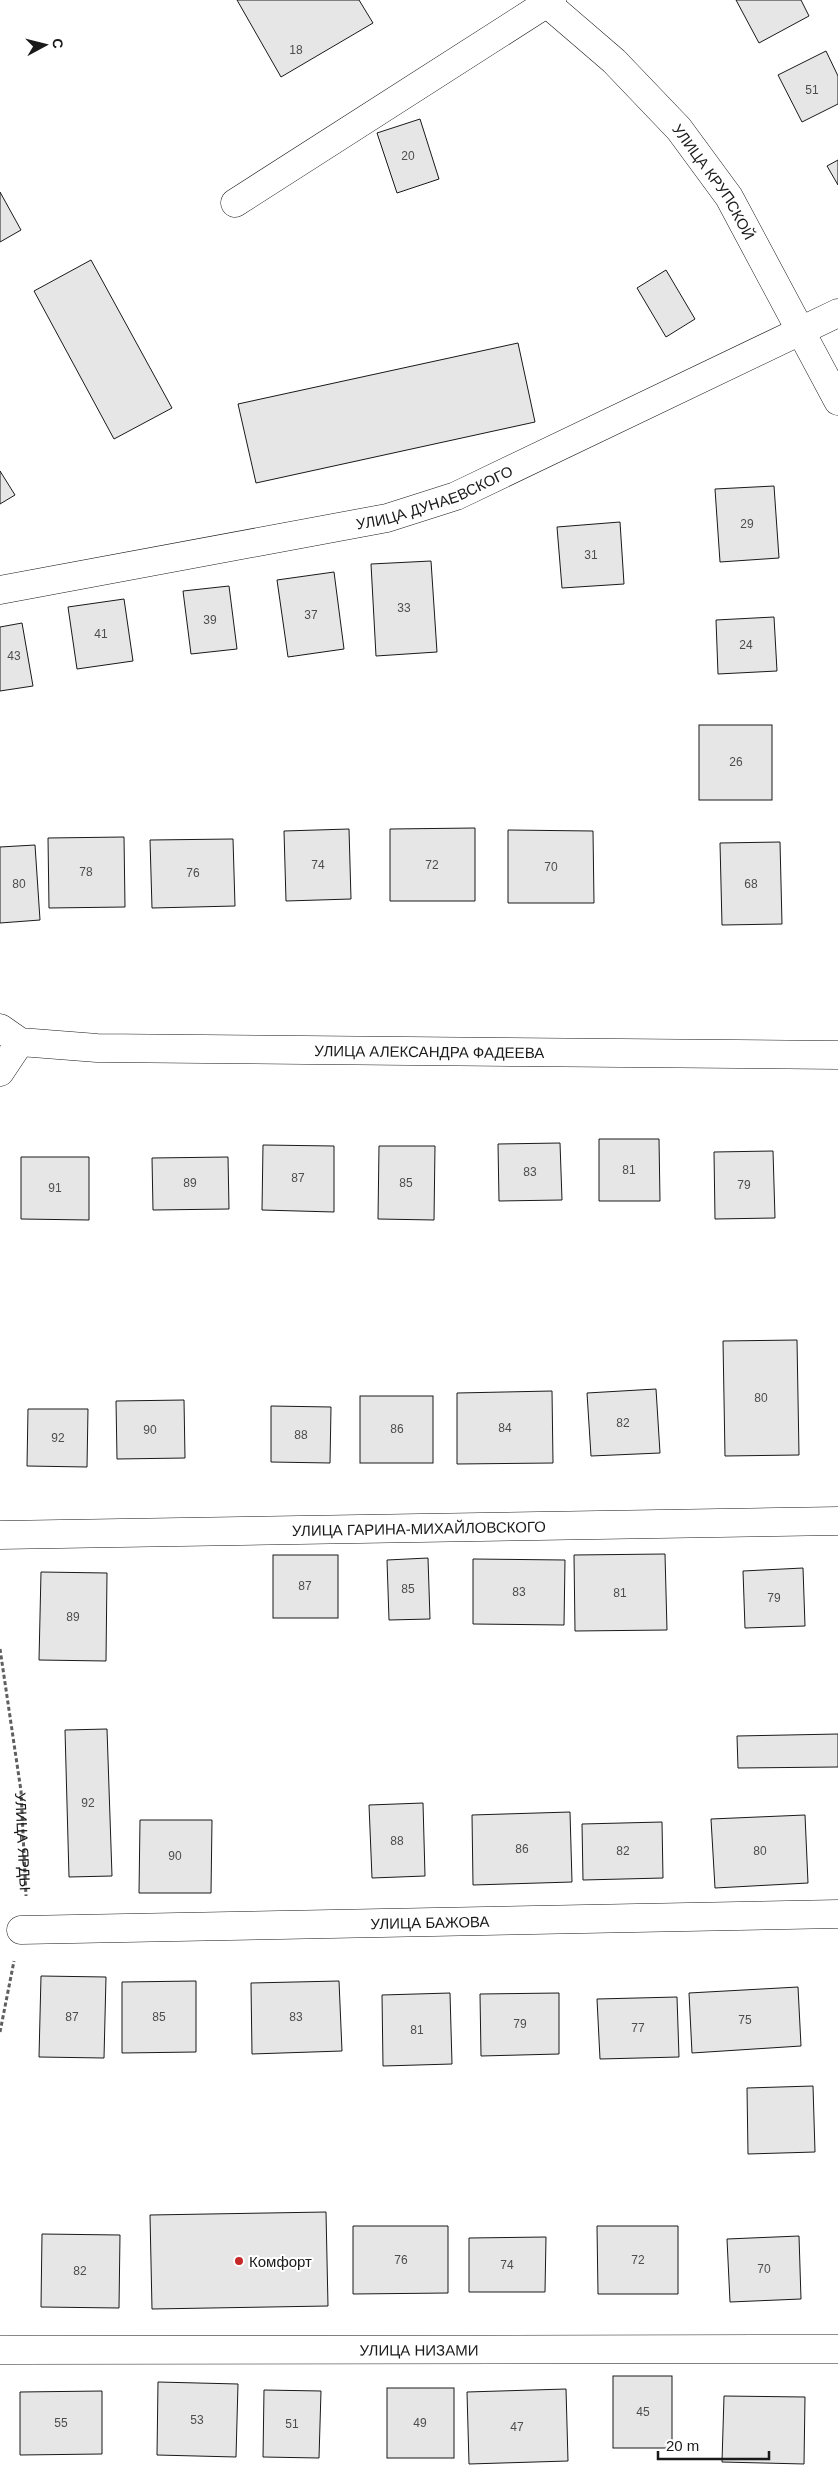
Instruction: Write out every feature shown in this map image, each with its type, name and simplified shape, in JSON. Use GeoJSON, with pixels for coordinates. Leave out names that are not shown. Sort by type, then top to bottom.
{"type":"FeatureCollection","features":[{"type":"Feature","properties":{"kind":"street"},"geometry":{"type":"LineString","coordinates":[[235,203],[547,1]]}},
{"type":"Feature","properties":{"kind":"street","name":"УЛИЦА КРУПСКОЙ"},"geometry":{"type":"LineString","coordinates":[[547,1],[614,61],[679,129],[729,197],[838,401]]}},
{"type":"Feature","properties":{"kind":"street","name":"УЛИЦА ДУНАЕВСКОГО"},"geometry":{"type":"LineString","coordinates":[[0,590],[387,518],[447,498],[838,313]]}},
{"type":"Feature","properties":{"kind":"street"},"geometry":{"type":"LineString","coordinates":[[0,1072],[10,1035]]}},
{"type":"Feature","properties":{"kind":"street","name":"УЛИЦА АЛЕКСАНДРА ФАДЕЕВА"},"geometry":{"type":"LineString","coordinates":[[10,1035],[97,1048],[838,1054]]}},
{"type":"Feature","properties":{"kind":"street","name":"УЛИЦА ГАРИНА-МИХАЙЛОВСКОГО"},"geometry":{"type":"LineString","coordinates":[[0,1535],[838,1521]]}},
{"type":"Feature","properties":{"kind":"street","name":"УЛИЦА БАЖОВА"},"geometry":{"type":"LineString","coordinates":[[21,1930],[838,1914]]}},
{"type":"Feature","properties":{"kind":"street","name":"УЛИЦА НИЗАМИ"},"geometry":{"type":"LineString","coordinates":[[0,2350],[838,2349]]}},
{"type":"Feature","properties":{"kind":"path","name":"УЛИЦА ЯРДЫ"},"geometry":{"type":"LineString","coordinates":[[0,1649],[21,1791],[27,1901],[0,2032]]}},
{"type":"Feature","properties":{"kind":"building"},"geometry":{"type":"Polygon","coordinates":[[[237,0],[359,0],[373,23],[281,77],[237,0]]]}},
{"type":"Feature","properties":{"kind":"building"},"geometry":{"type":"Polygon","coordinates":[[[736,0],[801,0],[809,16],[759,43],[736,0]]]}},
{"type":"Feature","properties":{"kind":"building"},"geometry":{"type":"Polygon","coordinates":[[[826,51],[838,76],[838,104],[802,122],[778,75],[826,51]]]}},
{"type":"Feature","properties":{"kind":"building"},"geometry":{"type":"Polygon","coordinates":[[[420,119],[439,179],[397,193],[377,133],[420,119]]]}},
{"type":"Feature","properties":{"kind":"building"},"geometry":{"type":"Polygon","coordinates":[[[838,160],[838,185],[827,166],[838,160]]]}},
{"type":"Feature","properties":{"kind":"building"},"geometry":{"type":"Polygon","coordinates":[[[0,192],[21,230],[0,242],[0,192]]]}},
{"type":"Feature","properties":{"kind":"building"},"geometry":{"type":"Polygon","coordinates":[[[91,260],[172,408],[114,439],[34,291],[91,260]]]}},
{"type":"Feature","properties":{"kind":"building"},"geometry":{"type":"Polygon","coordinates":[[[666,270],[695,319],[666,337],[637,288],[666,270]]]}},
{"type":"Feature","properties":{"kind":"building"},"geometry":{"type":"Polygon","coordinates":[[[518,343],[535,422],[256,483],[238,404],[518,343]]]}},
{"type":"Feature","properties":{"kind":"building"},"geometry":{"type":"Polygon","coordinates":[[[0,471],[15,495],[0,504],[0,471]]]}},
{"type":"Feature","properties":{"kind":"building"},"geometry":{"type":"Polygon","coordinates":[[[774,486],[779,558],[720,562],[715,489],[774,486]]]}},
{"type":"Feature","properties":{"kind":"building"},"geometry":{"type":"Polygon","coordinates":[[[620,522],[624,584],[562,588],[557,527],[620,522]]]}},
{"type":"Feature","properties":{"kind":"building"},"geometry":{"type":"Polygon","coordinates":[[[431,561],[437,652],[376,656],[371,564],[431,561]]]}},
{"type":"Feature","properties":{"kind":"building"},"geometry":{"type":"Polygon","coordinates":[[[334,572],[344,649],[288,657],[277,580],[334,572]]]}},
{"type":"Feature","properties":{"kind":"building"},"geometry":{"type":"Polygon","coordinates":[[[229,586],[237,649],[191,654],[183,591],[229,586]]]}},
{"type":"Feature","properties":{"kind":"building"},"geometry":{"type":"Polygon","coordinates":[[[124,599],[133,661],[77,669],[68,607],[124,599]]]}},
{"type":"Feature","properties":{"kind":"building"},"geometry":{"type":"Polygon","coordinates":[[[774,617],[777,671],[718,674],[716,620],[774,617]]]}},
{"type":"Feature","properties":{"kind":"building"},"geometry":{"type":"Polygon","coordinates":[[[22,623],[33,686],[0,691],[0,627],[22,623]]]}},
{"type":"Feature","properties":{"kind":"building"},"geometry":{"type":"Polygon","coordinates":[[[699,725],[772,725],[772,800],[699,800],[699,725]]]}},
{"type":"Feature","properties":{"kind":"building"},"geometry":{"type":"Polygon","coordinates":[[[475,828],[475,901],[390,901],[390,829],[475,828]]]}},
{"type":"Feature","properties":{"kind":"building"},"geometry":{"type":"Polygon","coordinates":[[[349,829],[351,899],[286,901],[284,831],[349,829]]]}},
{"type":"Feature","properties":{"kind":"building"},"geometry":{"type":"Polygon","coordinates":[[[508,830],[593,831],[594,903],[508,903],[508,830]]]}},
{"type":"Feature","properties":{"kind":"building"},"geometry":{"type":"Polygon","coordinates":[[[124,837],[125,907],[49,908],[48,838],[124,837]]]}},
{"type":"Feature","properties":{"kind":"building"},"geometry":{"type":"Polygon","coordinates":[[[233,839],[235,906],[152,908],[150,840],[233,839]]]}},
{"type":"Feature","properties":{"kind":"building"},"geometry":{"type":"Polygon","coordinates":[[[780,842],[782,924],[722,925],[720,843],[780,842]]]}},
{"type":"Feature","properties":{"kind":"building"},"geometry":{"type":"Polygon","coordinates":[[[35,845],[40,920],[0,923],[0,847],[35,845]]]}},
{"type":"Feature","properties":{"kind":"building"},"geometry":{"type":"Polygon","coordinates":[[[599,1139],[659,1139],[660,1201],[599,1201],[599,1139]]]}},
{"type":"Feature","properties":{"kind":"building"},"geometry":{"type":"Polygon","coordinates":[[[560,1143],[562,1200],[499,1201],[498,1144],[560,1143]]]}},
{"type":"Feature","properties":{"kind":"building"},"geometry":{"type":"Polygon","coordinates":[[[263,1145],[334,1146],[334,1212],[262,1210],[263,1145]]]}},
{"type":"Feature","properties":{"kind":"building"},"geometry":{"type":"Polygon","coordinates":[[[379,1146],[435,1146],[434,1220],[378,1219],[379,1146]]]}},
{"type":"Feature","properties":{"kind":"building"},"geometry":{"type":"Polygon","coordinates":[[[773,1151],[775,1218],[715,1219],[714,1152],[773,1151]]]}},
{"type":"Feature","properties":{"kind":"building"},"geometry":{"type":"Polygon","coordinates":[[[21,1157],[89,1157],[89,1220],[21,1219],[21,1157]]]}},
{"type":"Feature","properties":{"kind":"building"},"geometry":{"type":"Polygon","coordinates":[[[228,1157],[229,1209],[153,1210],[152,1158],[228,1157]]]}},
{"type":"Feature","properties":{"kind":"building"},"geometry":{"type":"Polygon","coordinates":[[[797,1340],[799,1455],[725,1456],[723,1341],[797,1340]]]}},
{"type":"Feature","properties":{"kind":"building"},"geometry":{"type":"Polygon","coordinates":[[[656,1389],[660,1453],[591,1456],[587,1393],[656,1389]]]}},
{"type":"Feature","properties":{"kind":"building"},"geometry":{"type":"Polygon","coordinates":[[[552,1391],[553,1463],[457,1464],[457,1393],[552,1391]]]}},
{"type":"Feature","properties":{"kind":"building"},"geometry":{"type":"Polygon","coordinates":[[[360,1396],[433,1396],[433,1463],[360,1463],[360,1396]]]}},
{"type":"Feature","properties":{"kind":"building"},"geometry":{"type":"Polygon","coordinates":[[[184,1400],[185,1458],[117,1459],[116,1401],[184,1400]]]}},
{"type":"Feature","properties":{"kind":"building"},"geometry":{"type":"Polygon","coordinates":[[[271,1406],[331,1407],[330,1463],[271,1462],[271,1406]]]}},
{"type":"Feature","properties":{"kind":"building"},"geometry":{"type":"Polygon","coordinates":[[[28,1409],[88,1409],[87,1467],[27,1466],[28,1409]]]}},
{"type":"Feature","properties":{"kind":"building"},"geometry":{"type":"Polygon","coordinates":[[[665,1554],[667,1630],[575,1631],[574,1555],[665,1554]]]}},
{"type":"Feature","properties":{"kind":"building"},"geometry":{"type":"Polygon","coordinates":[[[273,1555],[338,1555],[338,1618],[273,1618],[273,1555]]]}},
{"type":"Feature","properties":{"kind":"building"},"geometry":{"type":"Polygon","coordinates":[[[428,1558],[430,1619],[389,1620],[387,1560],[428,1558]]]}},
{"type":"Feature","properties":{"kind":"building"},"geometry":{"type":"Polygon","coordinates":[[[473,1559],[565,1560],[564,1625],[473,1624],[473,1559]]]}},
{"type":"Feature","properties":{"kind":"building"},"geometry":{"type":"Polygon","coordinates":[[[803,1568],[805,1626],[745,1628],[743,1571],[803,1568]]]}},
{"type":"Feature","properties":{"kind":"building"},"geometry":{"type":"Polygon","coordinates":[[[41,1572],[107,1573],[106,1661],[39,1660],[41,1572]]]}},
{"type":"Feature","properties":{"kind":"building"},"geometry":{"type":"Polygon","coordinates":[[[107,1729],[112,1876],[69,1877],[65,1730],[107,1729]]]}},
{"type":"Feature","properties":{"kind":"building"},"geometry":{"type":"Polygon","coordinates":[[[838,1734],[838,1767],[738,1768],[737,1736],[838,1734]]]}},
{"type":"Feature","properties":{"kind":"building"},"geometry":{"type":"Polygon","coordinates":[[[423,1803],[425,1876],[372,1878],[369,1805],[423,1803]]]}},
{"type":"Feature","properties":{"kind":"building"},"geometry":{"type":"Polygon","coordinates":[[[570,1812],[572,1882],[473,1885],[472,1815],[570,1812]]]}},
{"type":"Feature","properties":{"kind":"building"},"geometry":{"type":"Polygon","coordinates":[[[805,1815],[808,1883],[715,1888],[711,1819],[805,1815]]]}},
{"type":"Feature","properties":{"kind":"building"},"geometry":{"type":"Polygon","coordinates":[[[140,1820],[212,1820],[211,1893],[139,1893],[140,1820]]]}},
{"type":"Feature","properties":{"kind":"building"},"geometry":{"type":"Polygon","coordinates":[[[662,1822],[663,1878],[583,1880],[582,1824],[662,1822]]]}},
{"type":"Feature","properties":{"kind":"building"},"geometry":{"type":"Polygon","coordinates":[[[41,1976],[106,1977],[104,2058],[39,2057],[41,1976]]]}},
{"type":"Feature","properties":{"kind":"building"},"geometry":{"type":"Polygon","coordinates":[[[196,1981],[196,2052],[122,2053],[122,1982],[196,1981]]]}},
{"type":"Feature","properties":{"kind":"building"},"geometry":{"type":"Polygon","coordinates":[[[339,1981],[342,2051],[252,2054],[251,1983],[339,1981]]]}},
{"type":"Feature","properties":{"kind":"building"},"geometry":{"type":"Polygon","coordinates":[[[798,1987],[801,2046],[692,2053],[689,1993],[798,1987]]]}},
{"type":"Feature","properties":{"kind":"building"},"geometry":{"type":"Polygon","coordinates":[[[450,1993],[452,2064],[383,2066],[382,1995],[450,1993]]]}},
{"type":"Feature","properties":{"kind":"building"},"geometry":{"type":"Polygon","coordinates":[[[559,1993],[559,2054],[481,2056],[480,1994],[559,1993]]]}},
{"type":"Feature","properties":{"kind":"building"},"geometry":{"type":"Polygon","coordinates":[[[677,1997],[679,2057],[600,2059],[597,1999],[677,1997]]]}},
{"type":"Feature","properties":{"kind":"building"},"geometry":{"type":"Polygon","coordinates":[[[813,2086],[815,2152],[748,2154],[747,2088],[813,2086]]]}},
{"type":"Feature","properties":{"kind":"building","name":"Комфорт"},"geometry":{"type":"Polygon","coordinates":[[[326,2212],[328,2306],[152,2309],[150,2215],[326,2212]]]}},
{"type":"Feature","properties":{"kind":"building"},"geometry":{"type":"Polygon","coordinates":[[[353,2226],[448,2226],[448,2293],[353,2294],[353,2226]]]}},
{"type":"Feature","properties":{"kind":"building"},"geometry":{"type":"Polygon","coordinates":[[[597,2226],[678,2226],[678,2294],[598,2294],[597,2226]]]}},
{"type":"Feature","properties":{"kind":"building"},"geometry":{"type":"Polygon","coordinates":[[[42,2234],[120,2235],[119,2308],[41,2307],[42,2234]]]}},
{"type":"Feature","properties":{"kind":"building"},"geometry":{"type":"Polygon","coordinates":[[[799,2236],[801,2299],[730,2302],[727,2239],[799,2236]]]}},
{"type":"Feature","properties":{"kind":"building"},"geometry":{"type":"Polygon","coordinates":[[[546,2237],[545,2292],[469,2292],[469,2238],[546,2237]]]}},
{"type":"Feature","properties":{"kind":"building"},"geometry":{"type":"Polygon","coordinates":[[[613,2376],[672,2376],[672,2448],[613,2448],[613,2376]]]}},
{"type":"Feature","properties":{"kind":"building"},"geometry":{"type":"Polygon","coordinates":[[[158,2382],[238,2384],[236,2457],[157,2455],[158,2382]]]}},
{"type":"Feature","properties":{"kind":"building"},"geometry":{"type":"Polygon","coordinates":[[[387,2388],[454,2388],[454,2458],[387,2458],[387,2388]]]}},
{"type":"Feature","properties":{"kind":"building"},"geometry":{"type":"Polygon","coordinates":[[[566,2389],[568,2461],[469,2464],[467,2392],[566,2389]]]}},
{"type":"Feature","properties":{"kind":"building"},"geometry":{"type":"Polygon","coordinates":[[[264,2390],[321,2391],[319,2458],[263,2457],[264,2390]]]}},
{"type":"Feature","properties":{"kind":"building"},"geometry":{"type":"Polygon","coordinates":[[[102,2391],[102,2454],[20,2455],[20,2392],[102,2391]]]}},
{"type":"Feature","properties":{"kind":"building"},"geometry":{"type":"Polygon","coordinates":[[[724,2396],[805,2397],[804,2464],[722,2462],[724,2396]]]}},
{"type":"Feature","properties":{"kind":"place","name":"Комфорт"},"geometry":{"type":"Point","coordinates":[239,2261]}}]}
